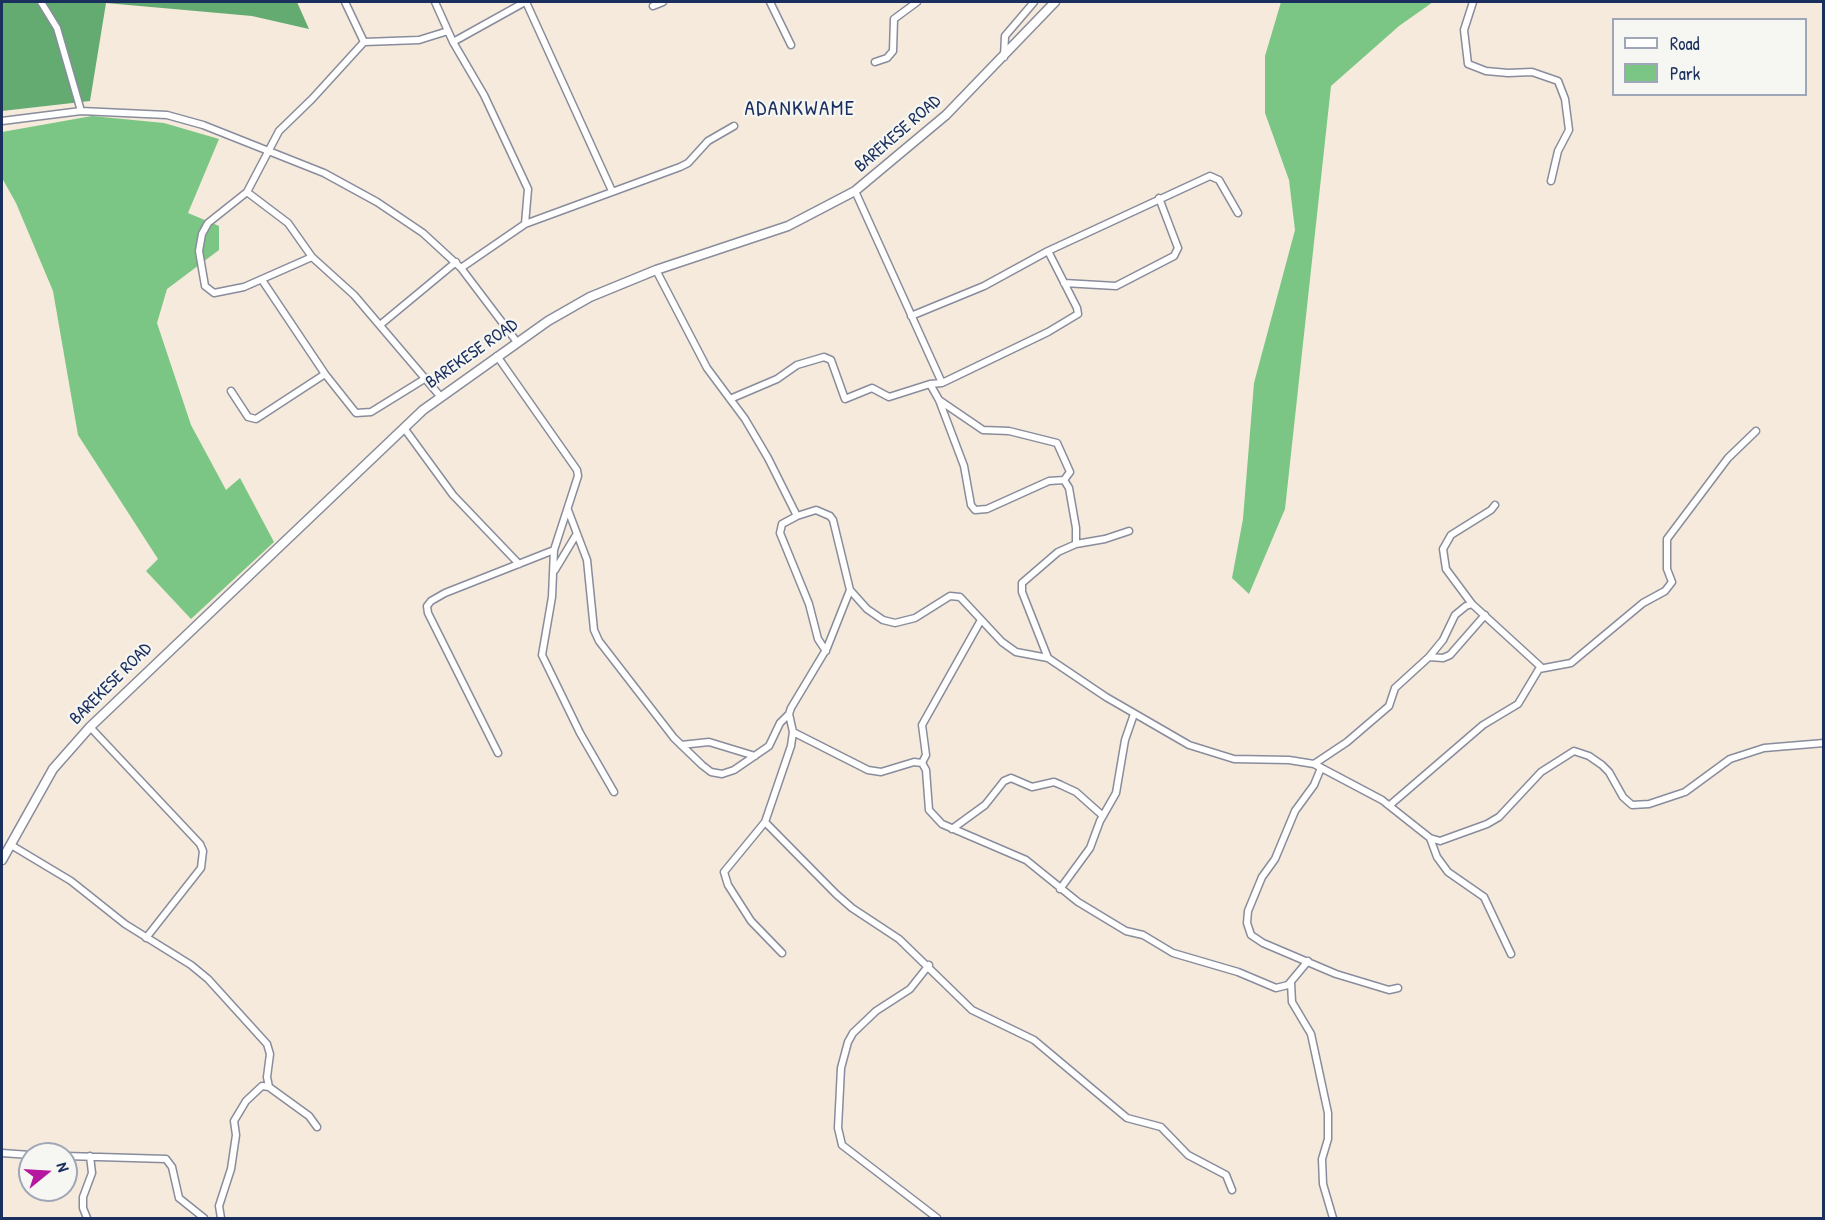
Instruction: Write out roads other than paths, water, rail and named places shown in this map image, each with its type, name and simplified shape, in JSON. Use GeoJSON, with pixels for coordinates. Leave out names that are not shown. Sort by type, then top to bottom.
{"type":"FeatureCollection","features":[{"type":"Feature","properties":{"kind":"main road","name":"BAREKESE ROAD"},"geometry":{"type":"LineString","coordinates":[[2,860],[53,769],[90,727],[440,396],[517,342],[590,297],[656,270],[788,226],[855,191],[946,115],[1055,2]]}},
{"type":"Feature","properties":{"kind":"street"},"geometry":{"type":"LineString","coordinates":[[41,2],[57,28],[81,111]]}},
{"type":"Feature","properties":{"kind":"street"},"geometry":{"type":"LineString","coordinates":[[345,2],[364,42]]}},
{"type":"Feature","properties":{"kind":"street"},"geometry":{"type":"LineString","coordinates":[[435,2],[453,42],[484,96],[528,189],[525,224]]}},
{"type":"Feature","properties":{"kind":"street"},"geometry":{"type":"LineString","coordinates":[[453,42],[525,2],[612,191]]}},
{"type":"Feature","properties":{"kind":"street"},"geometry":{"type":"LineString","coordinates":[[653,6],[663,2]]}},
{"type":"Feature","properties":{"kind":"street"},"geometry":{"type":"LineString","coordinates":[[770,2],[791,45]]}},
{"type":"Feature","properties":{"kind":"street"},"geometry":{"type":"LineString","coordinates":[[875,62],[887,58],[893,51],[894,19],[917,2]]}},
{"type":"Feature","properties":{"kind":"street"},"geometry":{"type":"LineString","coordinates":[[1004,57],[1005,36],[1034,2]]}},
{"type":"Feature","properties":{"kind":"street"},"geometry":{"type":"LineString","coordinates":[[1473,2],[1464,30],[1468,64],[1497,72],[1532,72],[1558,81],[1565,99],[1569,130],[1558,151],[1551,181]]}},
{"type":"Feature","properties":{"kind":"street"},"geometry":{"type":"LineString","coordinates":[[312,257],[262,280],[214,293],[205,286],[199,251],[202,234],[208,223],[247,192],[279,131],[364,42],[419,40],[448,31]]}},
{"type":"Feature","properties":{"kind":"street"},"geometry":{"type":"LineString","coordinates":[[2,121],[81,111],[167,115],[203,125],[324,173],[377,202],[423,233],[456,262],[517,342]]}},
{"type":"Feature","properties":{"kind":"street"},"geometry":{"type":"LineString","coordinates":[[461,268],[525,224],[688,163],[708,141],[734,126]]}},
{"type":"Feature","properties":{"kind":"street"},"geometry":{"type":"LineString","coordinates":[[911,316],[984,286],[1048,251],[1213,175],[1219,180],[1238,213]]}},
{"type":"Feature","properties":{"kind":"street"},"geometry":{"type":"LineString","coordinates":[[855,191],[942,383]]}},
{"type":"Feature","properties":{"kind":"street"},"geometry":{"type":"LineString","coordinates":[[247,192],[288,223],[312,257],[354,295],[440,396]]}},
{"type":"Feature","properties":{"kind":"street"},"geometry":{"type":"LineString","coordinates":[[1064,283],[1116,286],[1174,256],[1178,248],[1159,198]]}},
{"type":"Feature","properties":{"kind":"street"},"geometry":{"type":"LineString","coordinates":[[730,399],[777,379],[797,365],[824,357],[831,360],[845,399],[875,388],[889,398],[930,384],[942,383],[1048,332],[1078,314],[1048,251]]}},
{"type":"Feature","properties":{"kind":"street"},"geometry":{"type":"LineString","coordinates":[[380,325],[456,262]]}},
{"type":"Feature","properties":{"kind":"street"},"geometry":{"type":"LineString","coordinates":[[656,270],[707,368],[730,399],[768,459],[797,516]]}},
{"type":"Feature","properties":{"kind":"street"},"geometry":{"type":"LineString","coordinates":[[262,280],[348,405],[362,414],[426,378]]}},
{"type":"Feature","properties":{"kind":"street"},"geometry":{"type":"LineString","coordinates":[[497,356],[577,470],[568,509],[554,550],[554,572],[542,655],[575,724],[614,792]]}},
{"type":"Feature","properties":{"kind":"street"},"geometry":{"type":"LineString","coordinates":[[231,391],[248,417],[256,419],[325,374]]}},
{"type":"Feature","properties":{"kind":"street"},"geometry":{"type":"LineString","coordinates":[[930,384],[939,400],[964,466],[971,505],[975,510],[987,509],[1049,481],[1064,480],[1070,472],[1057,443],[1009,431],[983,430],[939,400]]}},
{"type":"Feature","properties":{"kind":"street"},"geometry":{"type":"LineString","coordinates":[[404,428],[453,495],[519,564]]}},
{"type":"Feature","properties":{"kind":"street"},"geometry":{"type":"LineString","coordinates":[[1390,805],[1483,725],[1518,704],[1533,676],[1542,668],[1564,665],[1579,658],[1643,603],[1668,588],[1672,582],[1667,568],[1667,539],[1728,458],[1756,431]]}},
{"type":"Feature","properties":{"kind":"street"},"geometry":{"type":"LineString","coordinates":[[1064,480],[1069,488],[1076,528],[1076,544]]}},
{"type":"Feature","properties":{"kind":"street"},"geometry":{"type":"LineString","coordinates":[[1495,505],[1491,510],[1451,535],[1443,549],[1446,569],[1472,604],[1542,668]]}},
{"type":"Feature","properties":{"kind":"street"},"geometry":{"type":"LineString","coordinates":[[568,509],[576,535],[588,560],[594,630],[599,640],[681,745],[711,772],[722,774],[769,746],[780,723],[789,714],[802,687],[826,651],[850,590]]}},
{"type":"Feature","properties":{"kind":"street"},"geometry":{"type":"LineString","coordinates":[[826,651],[818,639],[809,603],[780,533],[782,524],[816,510],[830,516],[850,590],[867,609],[889,622],[915,618],[955,595],[965,600],[981,620],[1016,652],[1048,658],[1173,737],[1221,757],[1289,760],[1314,764],[1390,805],[1430,838],[1440,841],[1487,824],[1507,809],[1541,772],[1574,751],[1602,765],[1609,772],[1623,797],[1632,805],[1648,804],[1685,792],[1714,769],[1736,757],[1764,748],[1824,743]]}},
{"type":"Feature","properties":{"kind":"street"},"geometry":{"type":"LineString","coordinates":[[1048,658],[1022,592],[1022,583],[1049,558],[1076,544],[1105,539],[1129,531]]}},
{"type":"Feature","properties":{"kind":"street"},"geometry":{"type":"LineString","coordinates":[[554,572],[576,535]]}},
{"type":"Feature","properties":{"kind":"street"},"geometry":{"type":"LineString","coordinates":[[498,753],[428,613],[428,606],[431,601],[445,593],[554,550]]}},
{"type":"Feature","properties":{"kind":"street"},"geometry":{"type":"LineString","coordinates":[[1314,764],[1376,719],[1389,706],[1395,688],[1429,657],[1443,640],[1455,615],[1472,604]]}},
{"type":"Feature","properties":{"kind":"street"},"geometry":{"type":"LineString","coordinates":[[1429,657],[1443,658],[1450,655],[1485,615]]}},
{"type":"Feature","properties":{"kind":"street"},"geometry":{"type":"LineString","coordinates":[[922,763],[926,755],[922,725],[981,620]]}},
{"type":"Feature","properties":{"kind":"street"},"geometry":{"type":"LineString","coordinates":[[782,953],[751,921],[728,885],[724,872],[765,822],[791,746],[793,732],[789,714]]}},
{"type":"Feature","properties":{"kind":"street"},"geometry":{"type":"LineString","coordinates":[[1060,889],[1090,848],[1103,816],[1116,793],[1125,740],[1134,714]]}},
{"type":"Feature","properties":{"kind":"street"},"geometry":{"type":"LineString","coordinates":[[90,727],[200,843],[203,851],[201,868],[146,938]]}},
{"type":"Feature","properties":{"kind":"street"},"geometry":{"type":"LineString","coordinates":[[793,732],[868,770],[881,772],[914,762],[922,763]]}},
{"type":"Feature","properties":{"kind":"street"},"geometry":{"type":"LineString","coordinates":[[681,745],[709,742],[755,756]]}},
{"type":"Feature","properties":{"kind":"street"},"geometry":{"type":"LineString","coordinates":[[922,763],[926,770],[929,810],[942,824],[1026,860],[1060,889],[1126,931],[1143,935],[1187,958],[1238,972],[1276,988],[1291,982],[1308,961]]}},
{"type":"Feature","properties":{"kind":"street"},"geometry":{"type":"LineString","coordinates":[[1321,768],[1314,784],[1295,811],[1275,859],[1262,877],[1248,911],[1247,923],[1251,935],[1263,943],[1336,974],[1389,990],[1398,988]]}},
{"type":"Feature","properties":{"kind":"street"},"geometry":{"type":"LineString","coordinates":[[952,829],[985,805],[1004,782],[1011,778],[1032,787],[1054,782],[1076,792],[1103,816]]}},
{"type":"Feature","properties":{"kind":"street"},"geometry":{"type":"LineString","coordinates":[[765,822],[852,908],[899,939],[929,965],[972,1010],[1034,1040],[1127,1118],[1167,1131],[1182,1151],[1226,1175],[1232,1190]]}},
{"type":"Feature","properties":{"kind":"street"},"geometry":{"type":"LineString","coordinates":[[1430,838],[1437,857],[1448,872],[1484,897],[1511,954]]}},
{"type":"Feature","properties":{"kind":"street"},"geometry":{"type":"LineString","coordinates":[[11,845],[71,881],[146,938],[191,965],[208,980],[261,1035],[270,1050],[267,1077],[269,1087]]}},
{"type":"Feature","properties":{"kind":"street"},"geometry":{"type":"LineString","coordinates":[[929,965],[910,989],[876,1011],[853,1033],[848,1042],[841,1068],[838,1128],[842,1145],[937,1218]]}},
{"type":"Feature","properties":{"kind":"street"},"geometry":{"type":"LineString","coordinates":[[1291,982],[1292,1002],[1311,1035],[1328,1113],[1330,1126],[1323,1167],[1323,1184],[1333,1218]]}},
{"type":"Feature","properties":{"kind":"street"},"geometry":{"type":"LineString","coordinates":[[221,1218],[219,1206],[231,1169],[236,1135],[234,1121],[246,1101],[262,1086],[269,1087],[309,1116],[317,1127]]}},
{"type":"Feature","properties":{"kind":"street"},"geometry":{"type":"LineString","coordinates":[[2,1153],[18,1154]]}},
{"type":"Feature","properties":{"kind":"street"},"geometry":{"type":"LineString","coordinates":[[78,1156],[166,1159],[172,1167],[179,1198],[204,1218]]}},
{"type":"Feature","properties":{"kind":"street"},"geometry":{"type":"LineString","coordinates":[[87,1218],[83,1208],[83,1197],[92,1173],[90,1156]]}},
{"type":"Feature","properties":{"kind":"district","name":"ADANKWAME"},"geometry":{"type":"Point","coordinates":[800,109]}}]}
